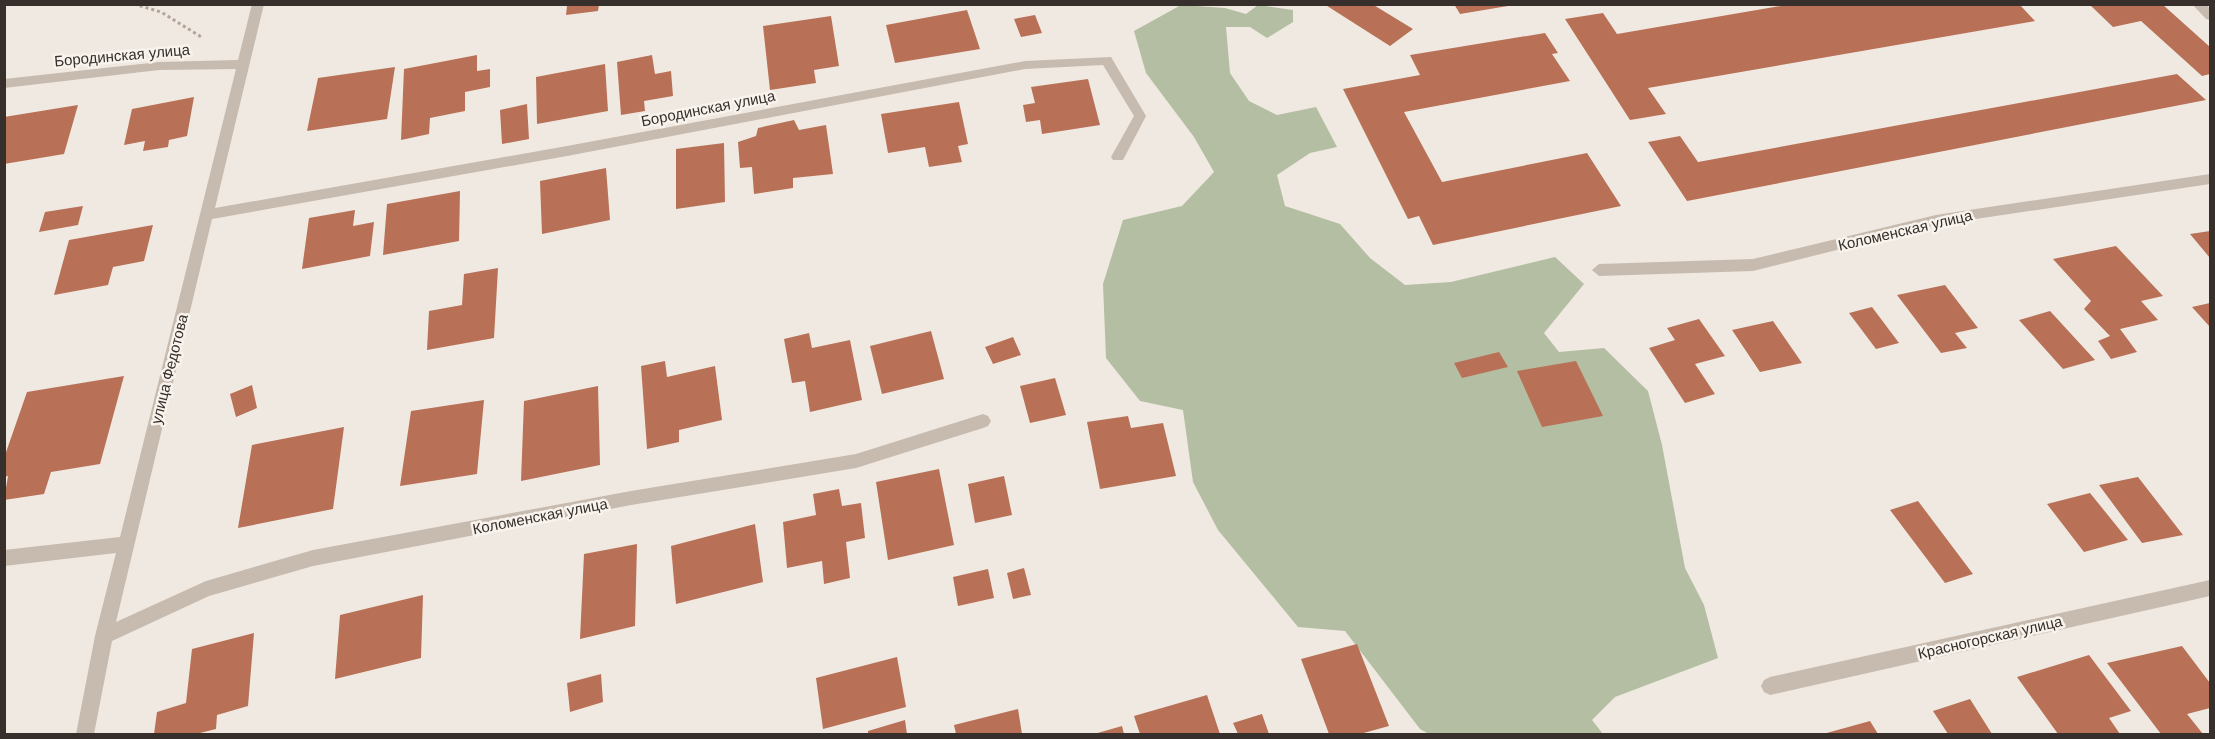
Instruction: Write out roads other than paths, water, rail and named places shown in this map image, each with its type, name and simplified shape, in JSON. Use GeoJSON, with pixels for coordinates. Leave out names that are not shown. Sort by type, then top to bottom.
{"type":"FeatureCollection","features":[{"type":"Feature","properties":{"kind":"street","name":"улица Федотова"},"geometry":{"type":"LineString","coordinates":[[85,735],[104,636],[258,4]]}},
{"type":"Feature","properties":{"kind":"street"},"geometry":{"type":"LineString","coordinates":[[2198,4],[2211,16]]}},
{"type":"Feature","properties":{"kind":"street","name":"Бородинская улица"},"geometry":{"type":"LineString","coordinates":[[207,215],[1037,64],[1107,60],[1140,116],[1118,157]]}},
{"type":"Feature","properties":{"kind":"street","name":"Бородинская улица"},"geometry":{"type":"LineString","coordinates":[[4,84],[159,66],[244,63]]}},
{"type":"Feature","properties":{"kind":"street","name":"Коломенская улица"},"geometry":{"type":"LineString","coordinates":[[1599,270],[1753,265],[1936,220],[2211,179]]}},
{"type":"Feature","properties":{"kind":"street","name":"Коломенская улица"},"geometry":{"type":"LineString","coordinates":[[104,636],[206,589],[313,558],[631,498],[856,461],[983,421]]}},
{"type":"Feature","properties":{"kind":"street"},"geometry":{"type":"LineString","coordinates":[[4,558],[126,544]]}},
{"type":"Feature","properties":{"kind":"street","name":"Красногорская улица"},"geometry":{"type":"LineString","coordinates":[[1770,686],[2211,588]]}}]}
